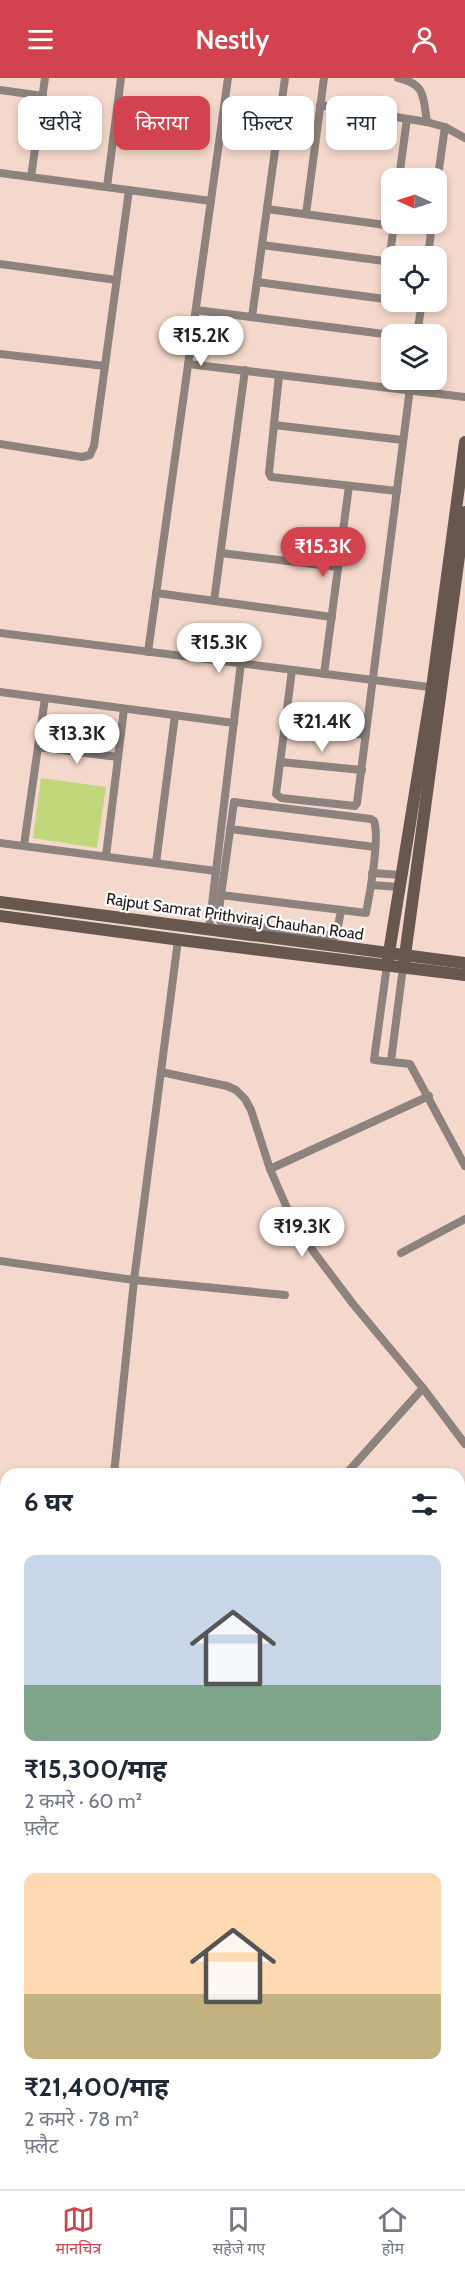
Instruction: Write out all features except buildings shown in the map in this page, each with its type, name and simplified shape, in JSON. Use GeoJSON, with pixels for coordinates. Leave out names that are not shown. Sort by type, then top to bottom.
{"type":"FeatureCollection","features":[{"type":"Feature","properties":{"kind":"street"},"geometry":{"type":"LineString","coordinates":[[0,90],[43,96],[45,78]]}},
{"type":"Feature","properties":{"kind":"street"},"geometry":{"type":"LineString","coordinates":[[107,187],[121,78]]}},
{"type":"Feature","properties":{"kind":"street"},"geometry":{"type":"LineString","coordinates":[[148,652],[228,78]]}},
{"type":"Feature","properties":{"kind":"street"},"geometry":{"type":"LineString","coordinates":[[252,317],[285,78]]}},
{"type":"Feature","properties":{"kind":"street"},"geometry":{"type":"LineString","coordinates":[[306,214],[324,78]]}},
{"type":"Feature","properties":{"kind":"street"},"geometry":{"type":"LineString","coordinates":[[398,78],[418,81],[422,90],[427,122]]}},
{"type":"Feature","properties":{"kind":"street"},"geometry":{"type":"LineString","coordinates":[[320,105],[427,122],[445,127],[465,138]]}},
{"type":"Feature","properties":{"kind":"street"},"geometry":{"type":"LineString","coordinates":[[400,168],[406,119]]}},
{"type":"Feature","properties":{"kind":"street"},"geometry":{"type":"LineString","coordinates":[[439,168],[445,127]]}},
{"type":"Feature","properties":{"kind":"street"},"geometry":{"type":"LineString","coordinates":[[31,177],[35,150]]}},
{"type":"Feature","properties":{"kind":"street"},"geometry":{"type":"LineString","coordinates":[[0,173],[211,201]]}},
{"type":"Feature","properties":{"kind":"street"},"geometry":{"type":"LineString","coordinates":[[0,444],[82,457],[90,455],[94,446],[129,190]]}},
{"type":"Feature","properties":{"kind":"street"},"geometry":{"type":"LineString","coordinates":[[267,209],[381,223]]}},
{"type":"Feature","properties":{"kind":"street"},"geometry":{"type":"LineString","coordinates":[[262,245],[381,261]]}},
{"type":"Feature","properties":{"kind":"street"},"geometry":{"type":"LineString","coordinates":[[0,264],[116,280]]}},
{"type":"Feature","properties":{"kind":"street"},"geometry":{"type":"LineString","coordinates":[[257,282],[381,299]]}},
{"type":"Feature","properties":{"kind":"street"},"geometry":{"type":"LineString","coordinates":[[196,310],[381,334]]}},
{"type":"Feature","properties":{"kind":"street"},"geometry":{"type":"LineString","coordinates":[[0,354],[105,366]]}},
{"type":"Feature","properties":{"kind":"street"},"geometry":{"type":"LineString","coordinates":[[188,364],[381,387]]}},
{"type":"Feature","properties":{"kind":"street"},"geometry":{"type":"LineString","coordinates":[[214,601],[245,370]]}},
{"type":"Feature","properties":{"kind":"street"},"geometry":{"type":"LineString","coordinates":[[279,375],[269,472],[271,477],[397,491]]}},
{"type":"Feature","properties":{"kind":"street"},"geometry":{"type":"LineString","coordinates":[[292,670],[276,794],[278,797],[352,807],[357,803],[362,770],[410,390],[465,397]]}},
{"type":"Feature","properties":{"kind":"street"},"geometry":{"type":"LineString","coordinates":[[274,426],[403,440]]}},
{"type":"Feature","properties":{"kind":"street"},"geometry":{"type":"LineString","coordinates":[[465,442],[462,519],[436,688],[400,881],[375,1060],[410,1064],[462,1155],[465,1166]]}},
{"type":"Feature","properties":{"kind":"street"},"geometry":{"type":"LineString","coordinates":[[324,674],[349,486]]}},
{"type":"Feature","properties":{"kind":"street"},"geometry":{"type":"LineString","coordinates":[[221,553],[338,567]]}},
{"type":"Feature","properties":{"kind":"street"},"geometry":{"type":"LineString","coordinates":[[156,593],[332,617]]}},
{"type":"Feature","properties":{"kind":"street"},"geometry":{"type":"LineString","coordinates":[[0,633],[436,688]]}},
{"type":"Feature","properties":{"kind":"street"},"geometry":{"type":"LineString","coordinates":[[209,929],[241,663]]}},
{"type":"Feature","properties":{"kind":"street"},"geometry":{"type":"LineString","coordinates":[[391,1061],[436,688]]}},
{"type":"Feature","properties":{"kind":"street"},"geometry":{"type":"LineString","coordinates":[[0,693],[234,723]]}},
{"type":"Feature","properties":{"kind":"street"},"geometry":{"type":"LineString","coordinates":[[24,845],[45,698]]}},
{"type":"Feature","properties":{"kind":"street"},"geometry":{"type":"LineString","coordinates":[[106,856],[124,709]]}},
{"type":"Feature","properties":{"kind":"street"},"geometry":{"type":"LineString","coordinates":[[156,863],[175,715]]}},
{"type":"Feature","properties":{"kind":"street"},"geometry":{"type":"LineString","coordinates":[[285,726],[366,735]]}},
{"type":"Feature","properties":{"kind":"street"},"geometry":{"type":"LineString","coordinates":[[38,747],[118,757]]}},
{"type":"Feature","properties":{"kind":"street"},"geometry":{"type":"LineString","coordinates":[[280,762],[362,770]]}},
{"type":"Feature","properties":{"kind":"street"},"geometry":{"type":"LineString","coordinates":[[221,895],[366,913],[376,827],[374,821],[370,819],[237,801],[233,805],[230,829],[221,895],[218,918],[222,923],[336,936],[341,911]]}},
{"type":"Feature","properties":{"kind":"street"},"geometry":{"type":"LineString","coordinates":[[230,829],[375,847]]}},
{"type":"Feature","properties":{"kind":"street"},"geometry":{"type":"LineString","coordinates":[[0,843],[216,871]]}},
{"type":"Feature","properties":{"kind":"street"},"geometry":{"type":"LineString","coordinates":[[372,873],[400,881]]}},
{"type":"Feature","properties":{"kind":"street"},"geometry":{"type":"LineString","coordinates":[[371,885],[400,881]]}},
{"type":"Feature","properties":{"kind":"street","name":"Rajput Samrat Prithviraj Chauhan Road"},"geometry":{"type":"LineString","coordinates":[[0,902],[209,929],[388,959]]}},
{"type":"Feature","properties":{"kind":"street","name":"Rajput Samrat Prithviraj Chauhan Road"},"geometry":{"type":"LineString","coordinates":[[0,916],[178,940],[404,961],[465,963]]}},
{"type":"Feature","properties":{"kind":"street"},"geometry":{"type":"LineString","coordinates":[[115,1468],[134,1280],[178,940]]}},
{"type":"Feature","properties":{"kind":"street","name":"Rajput Samrat Prithviraj Chauhan Road"},"geometry":{"type":"LineString","coordinates":[[404,961],[465,975]]}},
{"type":"Feature","properties":{"kind":"street"},"geometry":{"type":"LineString","coordinates":[[161,1072],[227,1086],[236,1090],[245,1099],[251,1110],[270,1170],[287,1208],[313,1251],[465,1444]]}},
{"type":"Feature","properties":{"kind":"street"},"geometry":{"type":"LineString","coordinates":[[270,1170],[429,1096]]}},
{"type":"Feature","properties":{"kind":"street"},"geometry":{"type":"LineString","coordinates":[[401,1253],[465,1219]]}},
{"type":"Feature","properties":{"kind":"street"},"geometry":{"type":"LineString","coordinates":[[0,1261],[134,1280],[285,1295]]}},
{"type":"Feature","properties":{"kind":"street"},"geometry":{"type":"LineString","coordinates":[[351,1468],[423,1388]]}},
{"type":"Feature","properties":{"kind":"green space"},"geometry":{"type":"Polygon","coordinates":[[[41,778],[106,787],[97,848],[33,838],[41,778]]]}}]}
